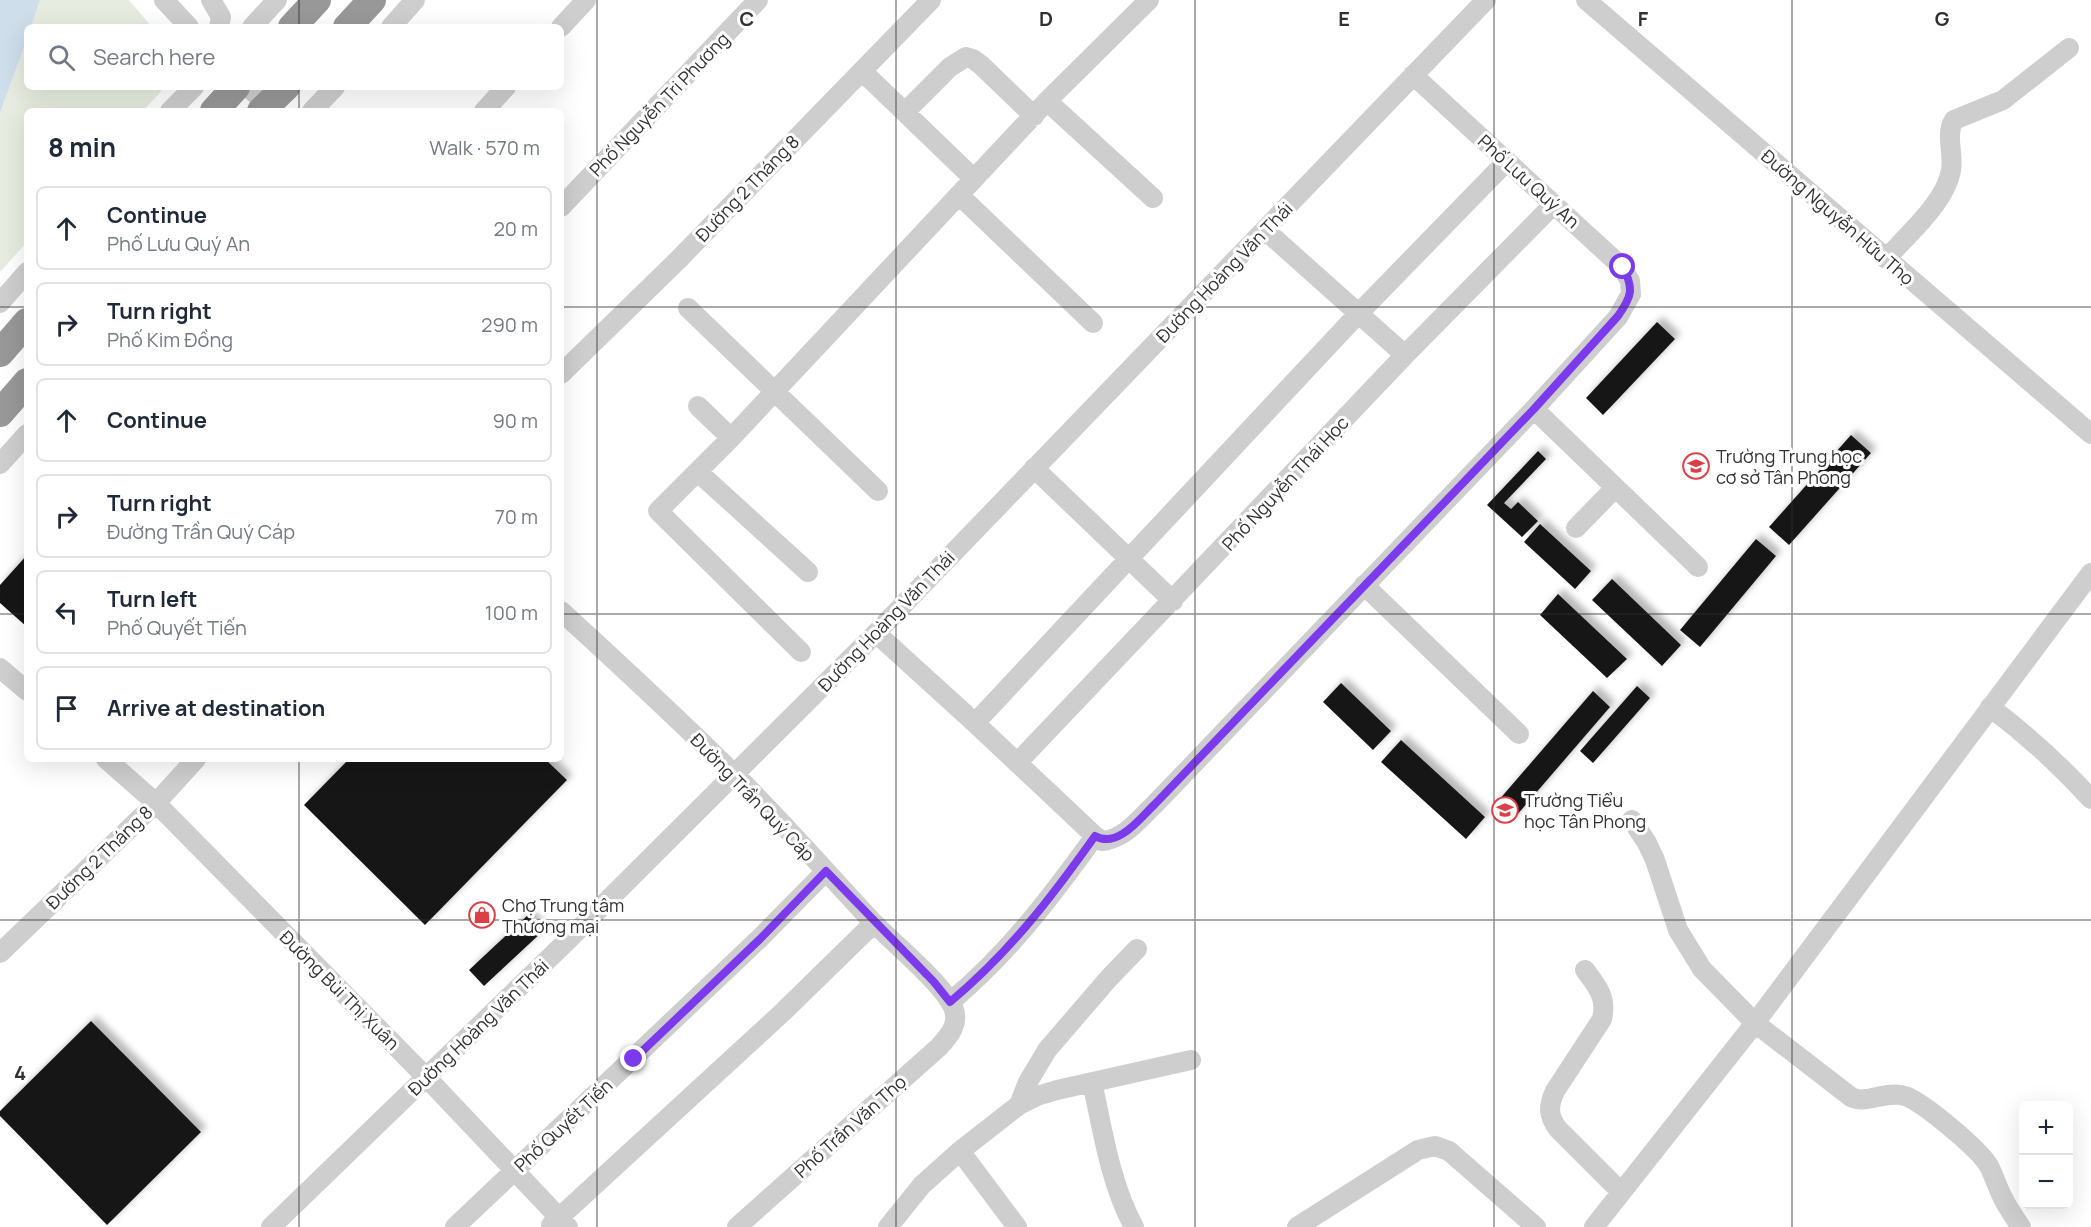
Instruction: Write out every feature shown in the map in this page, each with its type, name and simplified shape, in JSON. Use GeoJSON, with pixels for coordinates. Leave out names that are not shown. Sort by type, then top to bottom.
{"type":"FeatureCollection","features":[{"type":"Feature","properties":{"kind":"highway"},"geometry":{"type":"LineString","coordinates":[[295,24],[317,0]]}},
{"type":"Feature","properties":{"kind":"highway"},"geometry":{"type":"LineString","coordinates":[[349,24],[372,0]]}},
{"type":"Feature","properties":{"kind":"highway"},"geometry":{"type":"LineString","coordinates":[[217,108],[233,90]]}},
{"type":"Feature","properties":{"kind":"highway"},"geometry":{"type":"LineString","coordinates":[[0,353],[24,325]]}},
{"type":"Feature","properties":{"kind":"highway"},"geometry":{"type":"LineString","coordinates":[[0,413],[24,385]]}},
{"type":"Feature","properties":{"kind":"street"},"geometry":{"type":"LineString","coordinates":[[164,0],[186,24]]}},
{"type":"Feature","properties":{"kind":"street"},"geometry":{"type":"LineString","coordinates":[[211,0],[221,17],[220,24]]}},
{"type":"Feature","properties":{"kind":"street"},"geometry":{"type":"LineString","coordinates":[[255,24],[277,0]]}},
{"type":"Feature","properties":{"kind":"street"},"geometry":{"type":"LineString","coordinates":[[394,24],[415,0]]}},
{"type":"Feature","properties":{"kind":"street"},"geometry":{"type":"LineString","coordinates":[[564,24],[586,0]]}},
{"type":"Feature","properties":{"kind":"street","name":"Phố Nguyễn Tri Phương"},"geometry":{"type":"LineString","coordinates":[[564,204],[758,0]]}},
{"type":"Feature","properties":{"kind":"street","name":"Đường 2 Tháng 8"},"geometry":{"type":"LineString","coordinates":[[564,370],[678,260],[931,0]]}},
{"type":"Feature","properties":{"kind":"street"},"geometry":{"type":"LineString","coordinates":[[801,652],[658,511],[731,438],[1041,108],[1149,0]]}},
{"type":"Feature","properties":{"kind":"street","name":"Đường Hoàng Văn Thái"},"geometry":{"type":"LineString","coordinates":[[270,1227],[567,941],[876,633],[1486,0]]}},
{"type":"Feature","properties":{"kind":"street","name":"Đường Nguyễn Hữu Thọ"},"geometry":{"type":"LineString","coordinates":[[1586,0],[2091,434]]}},
{"type":"Feature","properties":{"kind":"street"},"geometry":{"type":"LineString","coordinates":[[1886,259],[1930,210],[1947,184],[1951,170],[1950,130],[1954,120],[2003,100],[2069,48]]}},
{"type":"Feature","properties":{"kind":"street"},"geometry":{"type":"LineString","coordinates":[[906,111],[950,67],[966,57],[973,59],[1041,108],[1153,198]]}},
{"type":"Feature","properties":{"kind":"street"},"geometry":{"type":"LineString","coordinates":[[862,71],[974,179]]}},
{"type":"Feature","properties":{"kind":"street","name":"Phố Lưu Quý An"},"geometry":{"type":"LineString","coordinates":[[1413,75],[1623,267],[1630,281],[1630,294],[1618,316],[1534,409]]}},
{"type":"Feature","properties":{"kind":"street"},"geometry":{"type":"LineString","coordinates":[[173,108],[191,90]]}},
{"type":"Feature","properties":{"kind":"street"},"geometry":{"type":"LineString","coordinates":[[315,108],[332,90]]}},
{"type":"Feature","properties":{"kind":"street"},"geometry":{"type":"LineString","coordinates":[[487,108],[503,90]]}},
{"type":"Feature","properties":{"kind":"street"},"geometry":{"type":"LineString","coordinates":[[975,723],[1358,314],[1507,161]]}},
{"type":"Feature","properties":{"kind":"street"},"geometry":{"type":"LineString","coordinates":[[959,195],[1093,323]]}},
{"type":"Feature","properties":{"kind":"street","name":"Phố Nguyễn Thái Học"},"geometry":{"type":"LineString","coordinates":[[1017,763],[1405,355],[1554,204]]}},
{"type":"Feature","properties":{"kind":"street"},"geometry":{"type":"LineString","coordinates":[[1265,230],[1405,355]]}},
{"type":"Feature","properties":{"kind":"street"},"geometry":{"type":"LineString","coordinates":[[0,303],[24,275]]}},
{"type":"Feature","properties":{"kind":"street"},"geometry":{"type":"LineString","coordinates":[[688,308],[878,491]]}},
{"type":"Feature","properties":{"kind":"street"},"geometry":{"type":"LineString","coordinates":[[698,406],[731,438]]}},
{"type":"Feature","properties":{"kind":"street"},"geometry":{"type":"LineString","coordinates":[[876,633],[1099,838],[1110,840],[1128,830],[1155,804],[1534,409],[1698,567]]}},
{"type":"Feature","properties":{"kind":"street"},"geometry":{"type":"LineString","coordinates":[[0,464],[24,437]]}},
{"type":"Feature","properties":{"kind":"street"},"geometry":{"type":"LineString","coordinates":[[1034,468],[1173,601]]}},
{"type":"Feature","properties":{"kind":"street"},"geometry":{"type":"LineString","coordinates":[[698,472],[808,572]]}},
{"type":"Feature","properties":{"kind":"street"},"geometry":{"type":"LineString","coordinates":[[1576,528],[1615,488]]}},
{"type":"Feature","properties":{"kind":"street"},"geometry":{"type":"LineString","coordinates":[[1593,1227],[1755,1023],[2091,573]]}},
{"type":"Feature","properties":{"kind":"street"},"geometry":{"type":"LineString","coordinates":[[1364,585],[1520,734]]}},
{"type":"Feature","properties":{"kind":"street","name":"Đường Trần Quý Cáp"},"geometry":{"type":"LineString","coordinates":[[564,614],[734,774],[874,923],[934,982],[953,1011]]}},
{"type":"Feature","properties":{"kind":"street"},"geometry":{"type":"LineString","coordinates":[[0,668],[24,688]]}},
{"type":"Feature","properties":{"kind":"street"},"geometry":{"type":"LineString","coordinates":[[1990,706],[2062,767],[2091,799]]}},
{"type":"Feature","properties":{"kind":"street","name":"Đường Bùi Thị Xuân"},"geometry":{"type":"LineString","coordinates":[[109,762],[156,803],[426,1077],[559,1224]]}},
{"type":"Feature","properties":{"kind":"street","name":"Đường 2 Tháng 8"},"geometry":{"type":"LineString","coordinates":[[0,953],[156,803],[193,762]]}},
{"type":"Feature","properties":{"kind":"street"},"geometry":{"type":"LineString","coordinates":[[1632,820],[1647,843],[1678,930],[1689,952],[1702,969],[1755,1023],[1855,1099],[1893,1094],[1902,1095],[1917,1102],[1984,1159],[2007,1206],[2021,1227]]}},
{"type":"Feature","properties":{"kind":"street","name":"Phố Trần Văn Thọ"},"geometry":{"type":"LineString","coordinates":[[737,1227],[939,1047],[953,1030],[953,1011],[981,976],[1013,943],[1099,838]]}},
{"type":"Feature","properties":{"kind":"street","name":"Phố Quyết Tiến"},"geometry":{"type":"LineString","coordinates":[[455,1227],[760,939],[826,871]]}},
{"type":"Feature","properties":{"kind":"street"},"geometry":{"type":"LineString","coordinates":[[559,1224],[874,923]]}},
{"type":"Feature","properties":{"kind":"street"},"geometry":{"type":"LineString","coordinates":[[1019,1105],[1028,1083],[1047,1050],[1137,949]]}},
{"type":"Feature","properties":{"kind":"street"},"geometry":{"type":"LineString","coordinates":[[1585,970],[1603,997],[1602,1019],[1554,1092],[1549,1103],[1550,1113],[1552,1122],[1558,1129],[1621,1192]]}},
{"type":"Feature","properties":{"kind":"street"},"geometry":{"type":"LineString","coordinates":[[888,1227],[922,1185],[960,1151],[1019,1105],[1057,1090],[1191,1060]]}},
{"type":"Feature","properties":{"kind":"street"},"geometry":{"type":"LineString","coordinates":[[1092,1082],[1113,1174],[1134,1227]]}},
{"type":"Feature","properties":{"kind":"street"},"geometry":{"type":"LineString","coordinates":[[1297,1227],[1418,1150],[1435,1146],[1449,1151],[1458,1158],[1536,1227]]}},
{"type":"Feature","properties":{"kind":"street"},"geometry":{"type":"LineString","coordinates":[[960,1151],[1017,1227]]}},
{"type":"Feature","properties":{"kind":"shaded area"},"geometry":{"type":"Polygon","coordinates":[[[40,0],[129,0],[149,24],[32,24],[40,0]]]}},
{"type":"Feature","properties":{"kind":"shaded area"},"geometry":{"type":"Polygon","coordinates":[[[24,47],[24,90],[162,90],[146,108],[24,108],[24,245],[0,272],[0,113],[24,47]]]}},
{"type":"Feature","properties":{"kind":"water"},"geometry":{"type":"Polygon","coordinates":[[[0,0],[40,0],[32,24],[24,24],[24,47],[0,113],[0,0]]]}},
{"type":"Feature","properties":{"kind":"building"},"geometry":{"type":"Polygon","coordinates":[[[1657,322],[1675,339],[1603,415],[1586,398],[1657,322]]]}},
{"type":"Feature","properties":{"kind":"building"},"geometry":{"type":"Polygon","coordinates":[[[1851,435],[1871,453],[1789,545],[1769,527],[1851,435]]]}},
{"type":"Feature","properties":{"kind":"building"},"geometry":{"type":"Polygon","coordinates":[[[1538,451],[1546,459],[1504,503],[1511,509],[1518,502],[1538,521],[1522,537],[1487,505],[1538,451]]]}},
{"type":"Feature","properties":{"kind":"building"},"geometry":{"type":"Polygon","coordinates":[[[1540,524],[1591,571],[1575,589],[1524,542],[1540,524]]]}},
{"type":"Feature","properties":{"kind":"building"},"geometry":{"type":"Polygon","coordinates":[[[1756,539],[1776,556],[1700,647],[1680,630],[1756,539]]]}},
{"type":"Feature","properties":{"kind":"building"},"geometry":{"type":"Polygon","coordinates":[[[24,558],[24,624],[0,603],[0,585],[24,558]]]}},
{"type":"Feature","properties":{"kind":"building"},"geometry":{"type":"Polygon","coordinates":[[[1612,579],[1681,645],[1662,666],[1592,600],[1612,579]]]}},
{"type":"Feature","properties":{"kind":"building"},"geometry":{"type":"Polygon","coordinates":[[[1558,594],[1627,659],[1607,678],[1540,615],[1558,594]]]}},
{"type":"Feature","properties":{"kind":"building"},"geometry":{"type":"Polygon","coordinates":[[[1341,683],[1391,731],[1373,750],[1323,702],[1341,683]]]}},
{"type":"Feature","properties":{"kind":"building"},"geometry":{"type":"Polygon","coordinates":[[[1637,686],[1650,698],[1593,763],[1580,751],[1637,686]]]}},
{"type":"Feature","properties":{"kind":"building"},"geometry":{"type":"Polygon","coordinates":[[[1593,691],[1610,707],[1510,823],[1492,808],[1593,691]]]}},
{"type":"Feature","properties":{"kind":"building"},"geometry":{"type":"Polygon","coordinates":[[[1401,740],[1485,817],[1466,839],[1381,762],[1401,740]]]}},
{"type":"Feature","properties":{"kind":"building"},"geometry":{"type":"Polygon","coordinates":[[[346,762],[548,762],[567,780],[425,925],[304,805],[346,762]]]}},
{"type":"Feature","properties":{"kind":"building"},"geometry":{"type":"Polygon","coordinates":[[[528,915],[543,931],[484,986],[469,970],[528,915]]]}},
{"type":"Feature","properties":{"kind":"building"},"geometry":{"type":"Polygon","coordinates":[[[91,1021],[201,1132],[107,1225],[0,1116],[0,1111],[91,1021]]]}},
{"type":"Feature","properties":{"kind":"place","name":"Trường Trung học cơ sở Tân Phong"},"geometry":{"type":"Point","coordinates":[1696,466]}},
{"type":"Feature","properties":{"kind":"place","name":"Trường Tiểu học Tân Phong"},"geometry":{"type":"Point","coordinates":[1505,810]}},
{"type":"Feature","properties":{"kind":"place","name":"Chợ Trung tâm Thương mại"},"geometry":{"type":"Point","coordinates":[482,915]}},
{"type":"Feature","properties":{"kind":"route"},"geometry":{"type":"LineString","coordinates":[[634,1059],[760,939],[826,871],[874,923],[934,982],[950,1002],[972,984],[1013,943],[1056,891],[1095,836],[1102,841],[1118,836],[1128,830],[1155,804],[1534,409],[1618,316],[1626,304],[1630,294],[1630,281],[1623,267]]}}]}
